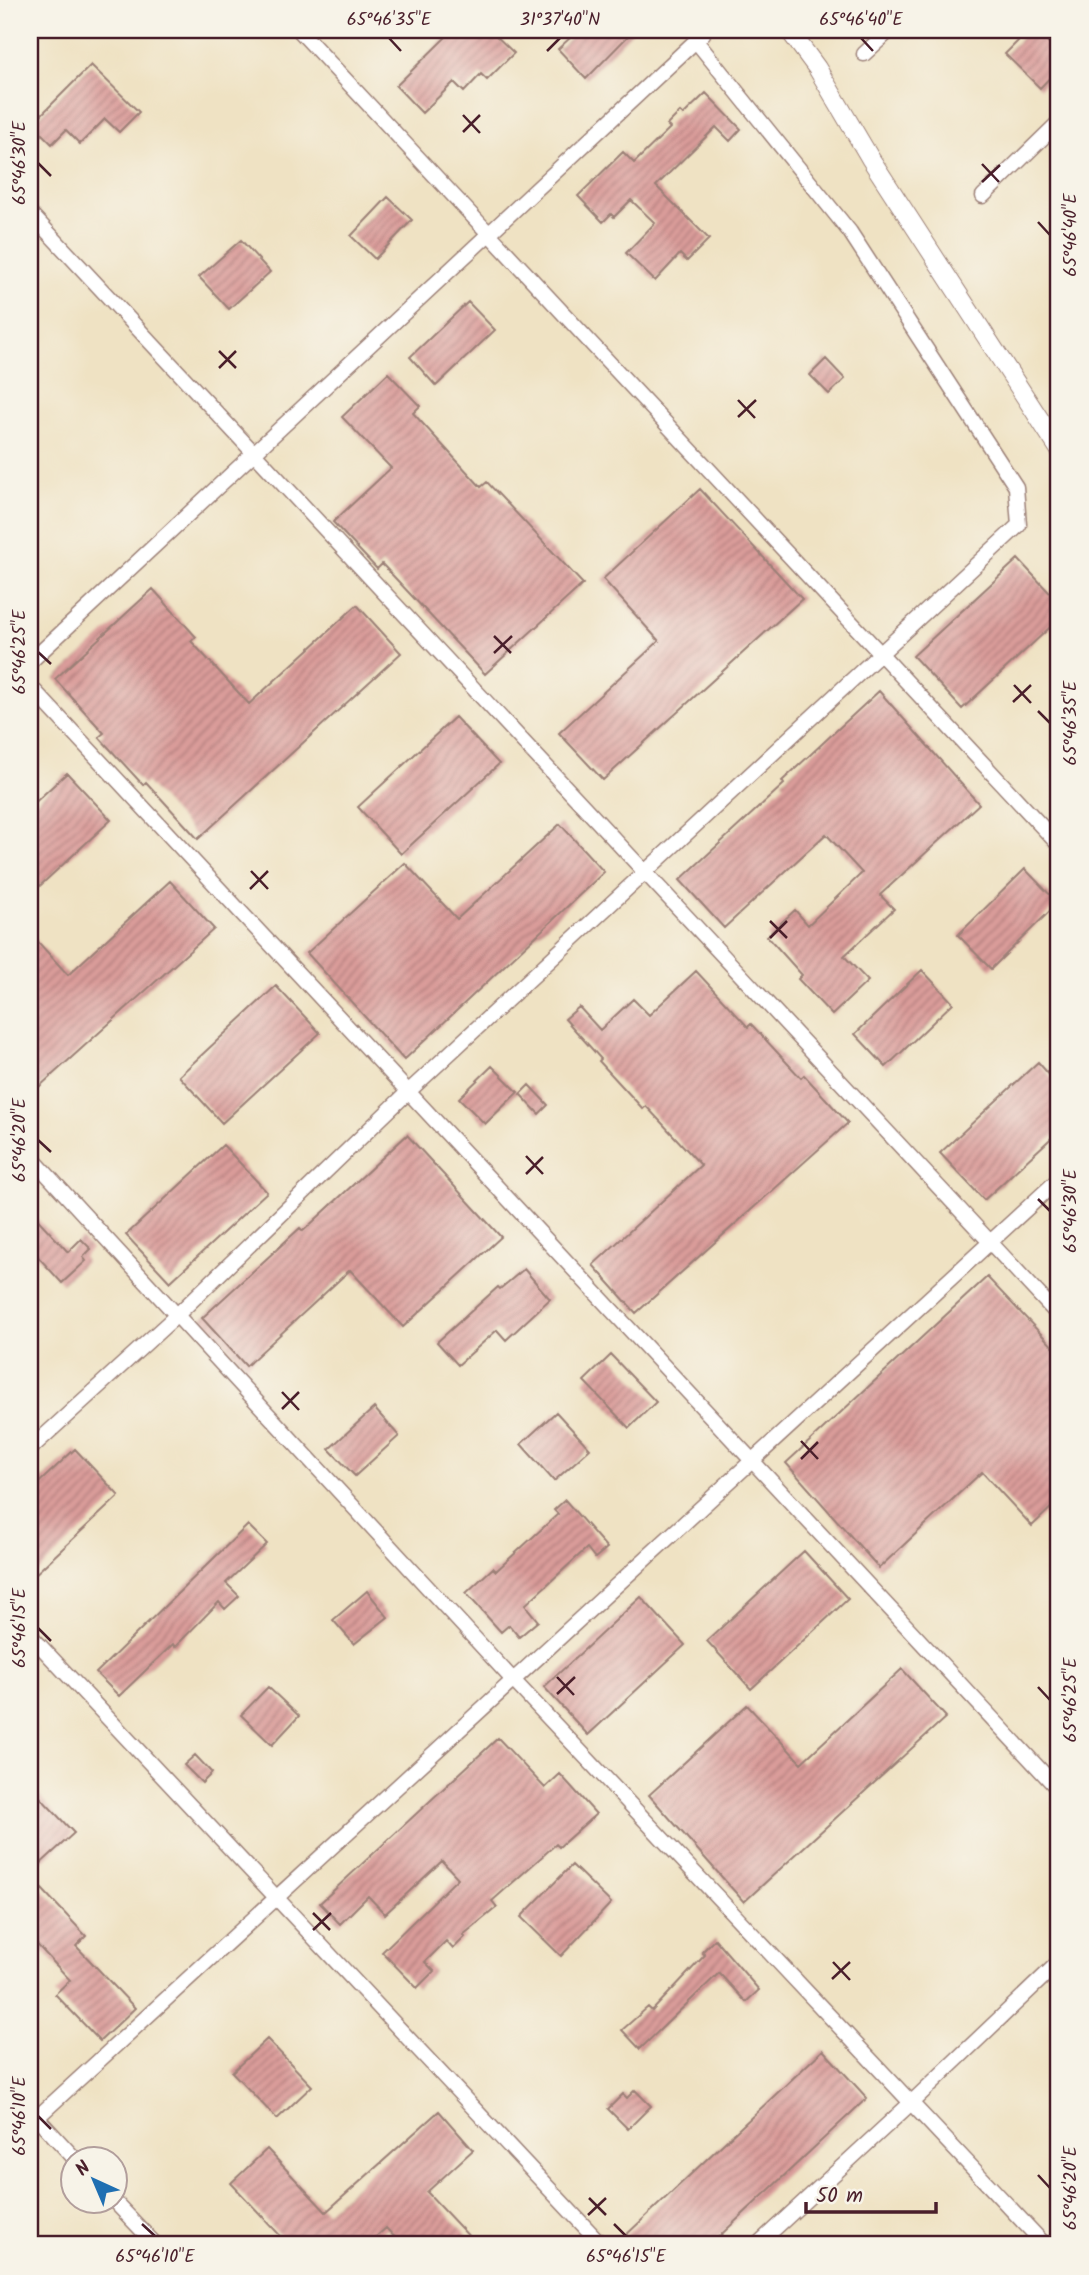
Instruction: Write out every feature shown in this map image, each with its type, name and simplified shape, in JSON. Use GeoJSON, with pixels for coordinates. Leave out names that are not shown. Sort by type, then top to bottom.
{"type":"FeatureCollection","features":[{"type":"Feature","properties":{"kind":"street"},"geometry":{"type":"LineString","coordinates":[[299,30],[1059,845]]}},
{"type":"Feature","properties":{"kind":"street"},"geometry":{"type":"LineString","coordinates":[[789,30],[817,68],[870,158],[1059,449]]}},
{"type":"Feature","properties":{"kind":"street"},"geometry":{"type":"LineString","coordinates":[[864,54],[890,30]]}},
{"type":"Feature","properties":{"kind":"street"},"geometry":{"type":"LineString","coordinates":[[30,662],[490,234],[699,35],[850,232],[1016,487],[1019,524],[408,1092],[178,1314],[30,1448]]}},
{"type":"Feature","properties":{"kind":"street"},"geometry":{"type":"LineString","coordinates":[[983,196],[1059,122]]}},
{"type":"Feature","properties":{"kind":"street"},"geometry":{"type":"LineString","coordinates":[[30,213],[1059,1316]]}},
{"type":"Feature","properties":{"kind":"street"},"geometry":{"type":"LineString","coordinates":[[30,686],[1059,1790]]}},
{"type":"Feature","properties":{"kind":"street"},"geometry":{"type":"LineString","coordinates":[[30,1156],[513,1681],[1045,2245]]}},
{"type":"Feature","properties":{"kind":"street"},"geometry":{"type":"LineString","coordinates":[[62,2146],[32,2117],[276,1898],[1059,1179]]}},
{"type":"Feature","properties":{"kind":"street"},"geometry":{"type":"LineString","coordinates":[[30,1635],[602,2245]]}},
{"type":"Feature","properties":{"kind":"street"},"geometry":{"type":"LineString","coordinates":[[757,2245],[1059,1962]]}},
{"type":"Feature","properties":{"kind":"street"},"geometry":{"type":"LineString","coordinates":[[128,2216],[156,2245]]}},
{"type":"Feature","properties":{"kind":"building"},"geometry":{"type":"Polygon","coordinates":[[[453,30],[490,30],[514,53],[487,80],[481,74],[464,92],[454,82],[422,113],[396,86],[453,30]]]}},
{"type":"Feature","properties":{"kind":"building"},"geometry":{"type":"Polygon","coordinates":[[[564,30],[634,30],[586,79],[558,49],[571,37],[564,30]]]}},
{"type":"Feature","properties":{"kind":"building"},"geometry":{"type":"Polygon","coordinates":[[[1029,30],[1036,30],[1059,53],[1059,68],[1040,88],[1005,54],[1029,30]]]}},
{"type":"Feature","properties":{"kind":"building"},"geometry":{"type":"Polygon","coordinates":[[[91,65],[139,112],[119,132],[105,119],[80,144],[66,130],[52,144],[32,124],[91,65]]]}},
{"type":"Feature","properties":{"kind":"building"},"geometry":{"type":"Polygon","coordinates":[[[706,93],[741,129],[730,141],[716,127],[656,186],[709,239],[687,261],[680,254],[655,281],[626,253],[655,223],[631,200],[614,217],[611,214],[603,222],[578,196],[623,152],[634,163],[670,128],[667,125],[680,112],[683,115],[706,93]]]}},
{"type":"Feature","properties":{"kind":"building"},"geometry":{"type":"Polygon","coordinates":[[[388,197],[412,220],[375,259],[351,236],[388,197]]]}},
{"type":"Feature","properties":{"kind":"building"},"geometry":{"type":"Polygon","coordinates":[[[241,240],[270,272],[229,309],[199,277],[241,240]]]}},
{"type":"Feature","properties":{"kind":"building"},"geometry":{"type":"Polygon","coordinates":[[[468,302],[495,330],[436,386],[410,357],[468,302]]]}},
{"type":"Feature","properties":{"kind":"building"},"geometry":{"type":"Polygon","coordinates":[[[826,359],[845,379],[829,394],[810,375],[826,359]]]}},
{"type":"Feature","properties":{"kind":"building"},"geometry":{"type":"Polygon","coordinates":[[[388,373],[420,406],[413,413],[481,487],[487,482],[583,584],[485,674],[382,564],[377,569],[333,522],[391,468],[342,417],[388,373]]]}},
{"type":"Feature","properties":{"kind":"building"},"geometry":{"type":"Polygon","coordinates":[[[700,489],[802,599],[603,780],[559,733],[659,641],[603,579],[700,489]]]}},
{"type":"Feature","properties":{"kind":"building"},"geometry":{"type":"Polygon","coordinates":[[[1018,559],[1059,603],[1059,619],[962,709],[913,656],[1018,559]]]}},
{"type":"Feature","properties":{"kind":"building"},"geometry":{"type":"Polygon","coordinates":[[[153,589],[196,637],[191,641],[249,704],[357,605],[401,653],[198,839],[146,782],[143,785],[99,737],[104,733],[55,679],[153,589]]]}},
{"type":"Feature","properties":{"kind":"building"},"geometry":{"type":"Polygon","coordinates":[[[879,691],[979,804],[880,895],[894,909],[844,956],[868,981],[832,1015],[798,979],[802,975],[767,936],[795,910],[808,925],[862,873],[826,834],[724,928],[680,880],[879,691]]]}},
{"type":"Feature","properties":{"kind":"building"},"geometry":{"type":"Polygon","coordinates":[[[455,717],[499,764],[401,854],[358,807],[455,717]]]}},
{"type":"Feature","properties":{"kind":"building"},"geometry":{"type":"Polygon","coordinates":[[[67,773],[111,820],[30,895],[30,807],[67,773]]]}},
{"type":"Feature","properties":{"kind":"building"},"geometry":{"type":"Polygon","coordinates":[[[560,824],[604,872],[404,1060],[307,953],[405,863],[457,919],[560,824]]]}},
{"type":"Feature","properties":{"kind":"building"},"geometry":{"type":"Polygon","coordinates":[[[1025,869],[1058,903],[991,969],[958,935],[1025,869]]]}},
{"type":"Feature","properties":{"kind":"building"},"geometry":{"type":"Polygon","coordinates":[[[170,881],[214,929],[30,1095],[30,933],[68,975],[170,881]]]}},
{"type":"Feature","properties":{"kind":"building"},"geometry":{"type":"Polygon","coordinates":[[[922,970],[953,1003],[886,1067],[855,1034],[922,970]]]}},
{"type":"Feature","properties":{"kind":"building"},"geometry":{"type":"Polygon","coordinates":[[[696,971],[748,1027],[751,1024],[801,1078],[804,1075],[848,1123],[636,1313],[593,1265],[701,1165],[646,1106],[643,1109],[565,1019],[579,1007],[600,1030],[633,999],[649,1015],[696,971]]]}},
{"type":"Feature","properties":{"kind":"building"},"geometry":{"type":"Polygon","coordinates":[[[276,986],[320,1033],[222,1123],[179,1076],[276,986]]]}},
{"type":"Feature","properties":{"kind":"building"},"geometry":{"type":"Polygon","coordinates":[[[1038,1062],[1059,1086],[1059,1131],[984,1200],[940,1153],[1038,1062]]]}},
{"type":"Feature","properties":{"kind":"building"},"geometry":{"type":"Polygon","coordinates":[[[492,1066],[518,1092],[485,1124],[459,1098],[492,1066]]]}},
{"type":"Feature","properties":{"kind":"building"},"geometry":{"type":"Polygon","coordinates":[[[529,1085],[548,1105],[539,1114],[520,1094],[529,1085]]]}},
{"type":"Feature","properties":{"kind":"building"},"geometry":{"type":"Polygon","coordinates":[[[407,1135],[501,1237],[403,1327],[350,1270],[246,1366],[202,1318],[300,1228],[303,1231],[407,1135]]]}},
{"type":"Feature","properties":{"kind":"building"},"geometry":{"type":"Polygon","coordinates":[[[223,1145],[267,1192],[170,1282],[126,1235],[223,1145]]]}},
{"type":"Feature","properties":{"kind":"building"},"geometry":{"type":"Polygon","coordinates":[[[30,1211],[68,1252],[81,1239],[91,1249],[83,1257],[86,1261],[62,1283],[30,1248],[30,1211]]]}},
{"type":"Feature","properties":{"kind":"building"},"geometry":{"type":"Polygon","coordinates":[[[524,1269],[550,1299],[506,1340],[497,1330],[458,1365],[437,1342],[498,1287],[500,1289],[524,1269]]]}},
{"type":"Feature","properties":{"kind":"building"},"geometry":{"type":"Polygon","coordinates":[[[987,1277],[1059,1353],[1059,1500],[1032,1526],[982,1472],[879,1568],[786,1463],[987,1277]]]}},
{"type":"Feature","properties":{"kind":"building"},"geometry":{"type":"Polygon","coordinates":[[[611,1355],[656,1402],[629,1428],[584,1381],[611,1355]]]}},
{"type":"Feature","properties":{"kind":"building"},"geometry":{"type":"Polygon","coordinates":[[[374,1408],[399,1436],[355,1476],[329,1449],[374,1408]]]}},
{"type":"Feature","properties":{"kind":"building"},"geometry":{"type":"Polygon","coordinates":[[[556,1412],[590,1449],[554,1481],[521,1444],[556,1412]]]}},
{"type":"Feature","properties":{"kind":"building"},"geometry":{"type":"Polygon","coordinates":[[[75,1449],[119,1496],[30,1579],[30,1491],[75,1449]]]}},
{"type":"Feature","properties":{"kind":"building"},"geometry":{"type":"Polygon","coordinates":[[[565,1500],[607,1548],[595,1558],[587,1548],[525,1605],[538,1621],[519,1637],[509,1625],[501,1632],[466,1593],[493,1568],[496,1571],[558,1514],[554,1510],[565,1500]]]}},
{"type":"Feature","properties":{"kind":"building"},"geometry":{"type":"Polygon","coordinates":[[[248,1525],[267,1544],[226,1583],[239,1596],[225,1609],[219,1602],[175,1647],[173,1644],[119,1696],[96,1673],[248,1525]]]}},
{"type":"Feature","properties":{"kind":"building"},"geometry":{"type":"Polygon","coordinates":[[[804,1551],[848,1599],[751,1689],[707,1641],[804,1551]]]}},
{"type":"Feature","properties":{"kind":"building"},"geometry":{"type":"Polygon","coordinates":[[[367,1591],[388,1617],[354,1644],[333,1620],[367,1591]]]}},
{"type":"Feature","properties":{"kind":"building"},"geometry":{"type":"Polygon","coordinates":[[[641,1597],[685,1645],[588,1735],[544,1687],[641,1597]]]}},
{"type":"Feature","properties":{"kind":"building"},"geometry":{"type":"Polygon","coordinates":[[[902,1669],[946,1717],[744,1902],[649,1795],[747,1705],[801,1763],[902,1669]]]}},
{"type":"Feature","properties":{"kind":"building"},"geometry":{"type":"Polygon","coordinates":[[[268,1687],[299,1716],[272,1745],[241,1715],[268,1687]]]}},
{"type":"Feature","properties":{"kind":"building"},"geometry":{"type":"Polygon","coordinates":[[[498,1738],[545,1788],[560,1774],[596,1814],[559,1847],[556,1844],[492,1901],[497,1907],[463,1935],[465,1937],[453,1949],[446,1941],[425,1962],[434,1971],[417,1988],[382,1952],[458,1878],[442,1861],[385,1914],[368,1896],[340,1924],[320,1903],[498,1738]]]}},
{"type":"Feature","properties":{"kind":"building"},"geometry":{"type":"Polygon","coordinates":[[[195,1755],[212,1773],[202,1783],[184,1765],[195,1755]]]}},
{"type":"Feature","properties":{"kind":"building"},"geometry":{"type":"Polygon","coordinates":[[[37,1794],[74,1833],[38,1866],[30,1857],[30,1801],[37,1794]]]}},
{"type":"Feature","properties":{"kind":"building"},"geometry":{"type":"Polygon","coordinates":[[[572,1865],[611,1903],[561,1956],[521,1917],[572,1865]]]}},
{"type":"Feature","properties":{"kind":"building"},"geometry":{"type":"Polygon","coordinates":[[[42,1889],[86,1936],[76,1946],[135,2008],[100,2041],[55,1994],[70,1980],[30,1937],[30,1900],[42,1889]]]}},
{"type":"Feature","properties":{"kind":"building"},"geometry":{"type":"Polygon","coordinates":[[[715,1939],[759,1990],[746,2002],[719,1973],[640,2049],[622,2030],[648,2007],[652,2011],[705,1955],[702,1952],[715,1939]]]}},
{"type":"Feature","properties":{"kind":"building"},"geometry":{"type":"Polygon","coordinates":[[[267,2039],[312,2086],[277,2119],[232,2072],[267,2039]]]}},
{"type":"Feature","properties":{"kind":"building"},"geometry":{"type":"Polygon","coordinates":[[[823,2050],[867,2098],[710,2245],[634,2245],[625,2236],[823,2050]]]}},
{"type":"Feature","properties":{"kind":"building"},"geometry":{"type":"Polygon","coordinates":[[[635,2090],[651,2106],[628,2129],[608,2109],[623,2094],[627,2098],[635,2090]]]}},
{"type":"Feature","properties":{"kind":"building"},"geometry":{"type":"Polygon","coordinates":[[[439,2111],[473,2150],[427,2192],[477,2245],[402,2245],[386,2228],[367,2245],[289,2245],[231,2183],[267,2149],[326,2212],[439,2111]]]}}]}
